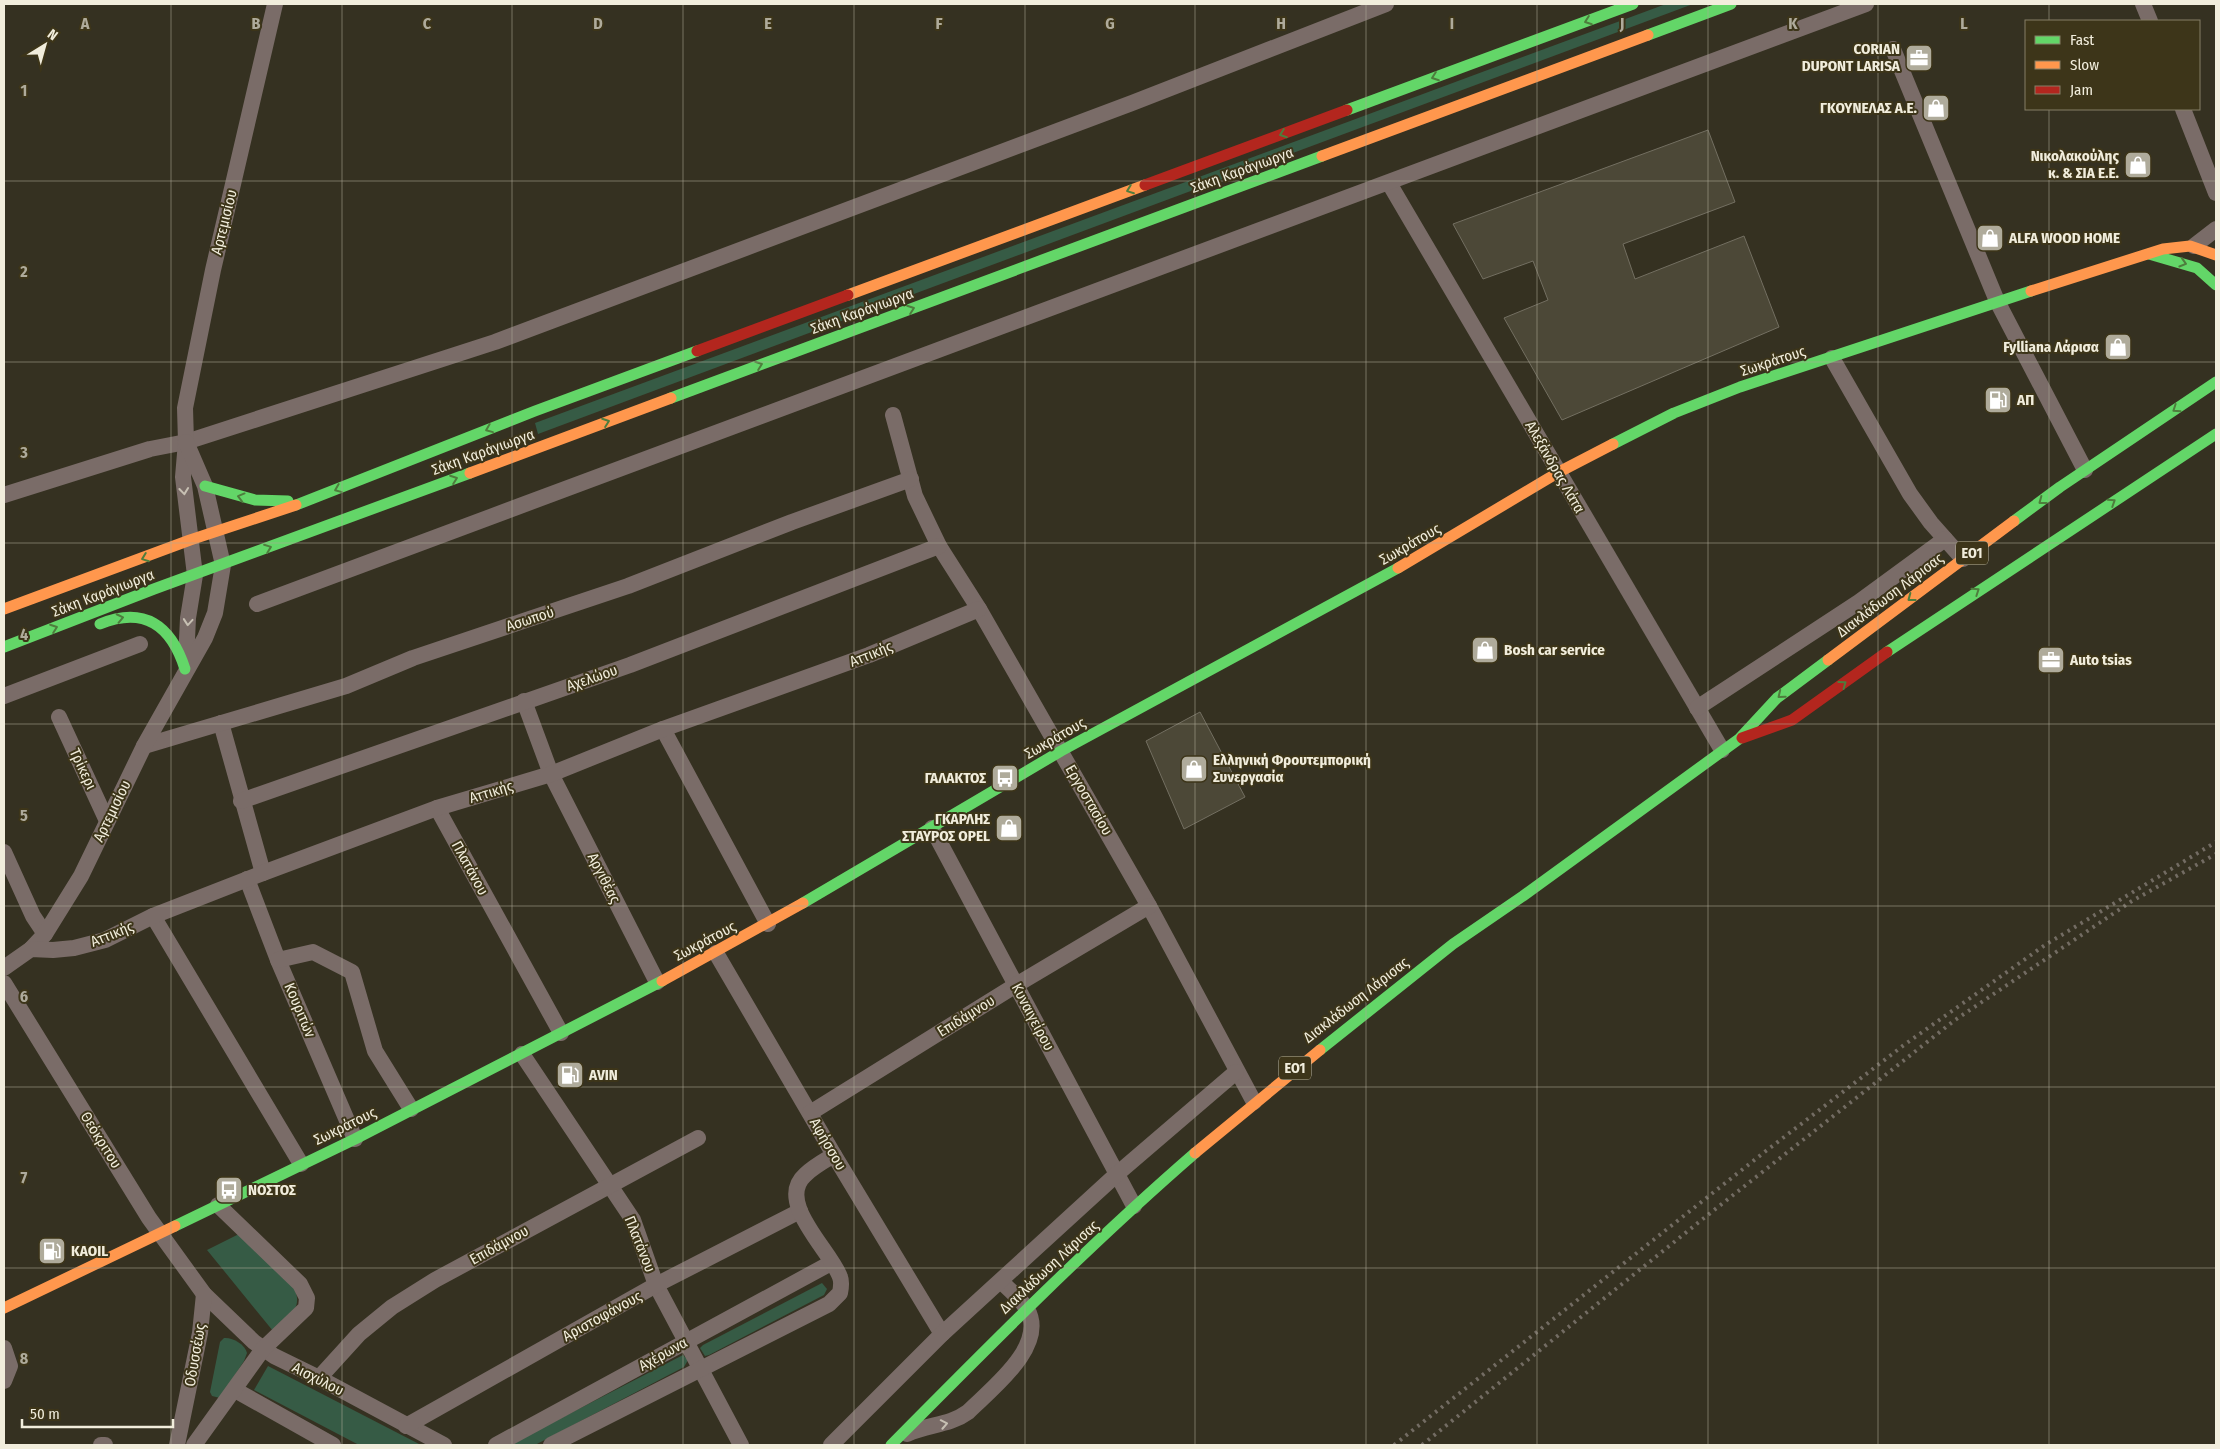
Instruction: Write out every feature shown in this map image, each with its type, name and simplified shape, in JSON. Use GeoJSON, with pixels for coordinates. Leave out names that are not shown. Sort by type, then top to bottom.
{"type":"FeatureCollection","features":[{"type":"Feature","properties":{"kind":"main road","name":"Σάκη Καράγιωργα"},"geometry":{"type":"LineString","coordinates":[[4,609],[190,540],[307,501],[535,411],[1633,4]]}},
{"type":"Feature","properties":{"kind":"main road","name":"Σάκη Καράγιωργα"},"geometry":{"type":"LineString","coordinates":[[4,647],[154,589],[1731,4]]}},
{"type":"Feature","properties":{"kind":"main road","name":"Σωκράτους"},"geometry":{"type":"LineString","coordinates":[[4,1308],[355,1139],[716,953],[1061,751],[1373,583],[1559,472],[1694,403],[2145,253],[2176,246],[2194,246],[2216,255]]}},
{"type":"Feature","properties":{"kind":"main road"},"geometry":{"type":"LineString","coordinates":[[2145,253],[2197,268],[2216,285]]}},
{"type":"Feature","properties":{"kind":"main road","name":"Διακλάδωση Λάρισας"},"geometry":{"type":"LineString","coordinates":[[1739,739],[1777,698],[2084,470],[2214,382]]}},
{"type":"Feature","properties":{"kind":"main road"},"geometry":{"type":"LineString","coordinates":[[2198,446],[2216,425]]}},
{"type":"Feature","properties":{"kind":"main road","name":"Διακλάδωση Λάρισας"},"geometry":{"type":"LineString","coordinates":[[894,1442],[1026,1308],[1134,1206],[1254,1102],[1452,944],[1524,896],[1722,750],[1739,739],[1792,720],[1913,633],[2216,434]]}},
{"type":"Feature","properties":{"kind":"main road"},"geometry":{"type":"LineString","coordinates":[[205,486],[255,500],[307,501]]}},
{"type":"Feature","properties":{"kind":"main road"},"geometry":{"type":"LineString","coordinates":[[72,622],[96,626],[120,617],[141,618],[158,627],[169,638],[180,653],[186,669]]}},
{"type":"Feature","properties":{"kind":"street","name":"Αρτεμισίου"},"geometry":{"type":"LineString","coordinates":[[186,669],[188,618],[195,575],[183,477],[186,442],[185,408],[198,338],[275,4]]}},
{"type":"Feature","properties":{"kind":"street"},"geometry":{"type":"LineString","coordinates":[[4,496],[150,449],[186,442],[495,342],[1132,103],[1386,4]]}},
{"type":"Feature","properties":{"kind":"street"},"geometry":{"type":"LineString","coordinates":[[257,604],[1389,183],[1750,45],[1866,4]]}},
{"type":"Feature","properties":{"kind":"street"},"geometry":{"type":"LineString","coordinates":[[2143,4],[2150,20]]}},
{"type":"Feature","properties":{"kind":"street"},"geometry":{"type":"LineString","coordinates":[[1893,49],[1997,301],[2084,470]]}},
{"type":"Feature","properties":{"kind":"street"},"geometry":{"type":"LineString","coordinates":[[2184,110],[2216,193]]}},
{"type":"Feature","properties":{"kind":"street","name":"Αλεξάνδρας Λάτα"},"geometry":{"type":"LineString","coordinates":[[1389,183],[1722,750]]}},
{"type":"Feature","properties":{"kind":"street"},"geometry":{"type":"LineString","coordinates":[[2194,246],[2216,229]]}},
{"type":"Feature","properties":{"kind":"street"},"geometry":{"type":"LineString","coordinates":[[1832,358],[1910,494],[1963,559]]}},
{"type":"Feature","properties":{"kind":"street","name":"Εργοστασίου"},"geometry":{"type":"LineString","coordinates":[[893,415],[915,496],[939,546],[979,609],[1149,906],[1236,1072],[1254,1102]]}},
{"type":"Feature","properties":{"kind":"street","name":"Αρτεμισίου"},"geometry":{"type":"LineString","coordinates":[[31,949],[45,934],[81,876],[144,746],[216,613],[223,565],[205,486],[186,442]]}},
{"type":"Feature","properties":{"kind":"street","name":"Ασωπού"},"geometry":{"type":"LineString","coordinates":[[144,746],[346,686],[413,658],[628,586],[792,522],[911,479]]}},
{"type":"Feature","properties":{"kind":"street"},"geometry":{"type":"LineString","coordinates":[[1697,708],[1859,602],[1945,539]]}},
{"type":"Feature","properties":{"kind":"street","name":"Αχελώου"},"geometry":{"type":"LineString","coordinates":[[241,801],[630,665],[939,546]]}},
{"type":"Feature","properties":{"kind":"street","name":"Αττικής"},"geometry":{"type":"LineString","coordinates":[[31,949],[60,950],[105,940],[154,916],[247,879],[437,808],[551,774],[663,729],[869,655],[979,609]]}},
{"type":"Feature","properties":{"kind":"street"},"geometry":{"type":"LineString","coordinates":[[4,696],[140,644]]}},
{"type":"Feature","properties":{"kind":"street","name":"Αργιθέας"},"geometry":{"type":"LineString","coordinates":[[524,701],[551,774],[657,982]]}},
{"type":"Feature","properties":{"kind":"street","name":"Τρίκερι"},"geometry":{"type":"LineString","coordinates":[[59,718],[107,821]]}},
{"type":"Feature","properties":{"kind":"street"},"geometry":{"type":"LineString","coordinates":[[221,723],[241,801],[263,873]]}},
{"type":"Feature","properties":{"kind":"street"},"geometry":{"type":"LineString","coordinates":[[663,729],[768,924]]}},
{"type":"Feature","properties":{"kind":"street","name":"Πλατάνου"},"geometry":{"type":"LineString","coordinates":[[437,808],[561,1033]]}},
{"type":"Feature","properties":{"kind":"street","name":"Κυναιγείρου"},"geometry":{"type":"LineString","coordinates":[[932,828],[1134,1206]]}},
{"type":"Feature","properties":{"kind":"street"},"geometry":{"type":"LineString","coordinates":[[4,852],[33,916],[45,934]]}},
{"type":"Feature","properties":{"kind":"street","name":"Κουριτών"},"geometry":{"type":"LineString","coordinates":[[247,879],[278,960],[355,1139]]}},
{"type":"Feature","properties":{"kind":"street","name":"Επιδάμνου"},"geometry":{"type":"LineString","coordinates":[[810,1114],[1016,985],[1149,906]]}},
{"type":"Feature","properties":{"kind":"street"},"geometry":{"type":"LineString","coordinates":[[154,916],[300,1164]]}},
{"type":"Feature","properties":{"kind":"street"},"geometry":{"type":"LineString","coordinates":[[4,968],[31,949]]}},
{"type":"Feature","properties":{"kind":"street"},"geometry":{"type":"LineString","coordinates":[[278,960],[313,952],[352,972],[375,1051],[411,1109]]}},
{"type":"Feature","properties":{"kind":"street","name":"Αφήσσου"},"geometry":{"type":"LineString","coordinates":[[716,953],[834,1155],[942,1334]]}},
{"type":"Feature","properties":{"kind":"street","name":"Θεόκριτου"},"geometry":{"type":"LineString","coordinates":[[4,983],[159,1233],[204,1294]]}},
{"type":"Feature","properties":{"kind":"street","name":"Πλατάνου"},"geometry":{"type":"LineString","coordinates":[[522,1054],[610,1184],[640,1236],[656,1285],[740,1445]]}},
{"type":"Feature","properties":{"kind":"street"},"geometry":{"type":"LineString","coordinates":[[831,1445],[942,1334],[1117,1174],[1236,1072]]}},
{"type":"Feature","properties":{"kind":"street","name":"Επιδάμνου"},"geometry":{"type":"LineString","coordinates":[[319,1378],[358,1334],[392,1307],[435,1280],[698,1138]]}},
{"type":"Feature","properties":{"kind":"street"},"geometry":{"type":"LineString","coordinates":[[831,1263],[796,1202],[798,1184],[804,1175],[834,1155]]}},
{"type":"Feature","properties":{"kind":"street"},"geometry":{"type":"LineString","coordinates":[[194,1445],[263,1349],[306,1308],[308,1298],[300,1284],[218,1205]]}},
{"type":"Feature","properties":{"kind":"street","name":"Αριστοφάνους"},"geometry":{"type":"LineString","coordinates":[[406,1426],[656,1285],[800,1211]]}},
{"type":"Feature","properties":{"kind":"street","name":"Αχέρωνα"},"geometry":{"type":"LineString","coordinates":[[496,1445],[831,1263],[840,1276],[840,1293],[829,1304],[551,1445]]}},
{"type":"Feature","properties":{"kind":"street"},"geometry":{"type":"LineString","coordinates":[[894,1442],[918,1428],[957,1420],[968,1412],[1013,1366],[1030,1342],[1032,1321],[1026,1308],[1001,1281]]}},
{"type":"Feature","properties":{"kind":"street","name":"Αισχύλου"},"geometry":{"type":"LineString","coordinates":[[204,1294],[263,1349],[444,1445]]}},
{"type":"Feature","properties":{"kind":"street","name":"Οδυσσέως"},"geometry":{"type":"LineString","coordinates":[[177,1445],[198,1342],[204,1294]]}},
{"type":"Feature","properties":{"kind":"street"},"geometry":{"type":"LineString","coordinates":[[4,1348],[10,1366],[5,1379]]}},
{"type":"Feature","properties":{"kind":"street"},"geometry":{"type":"LineString","coordinates":[[235,1390],[309,1440],[333,1445]]}},
{"type":"Feature","properties":{"kind":"green space"},"geometry":{"type":"Polygon","coordinates":[[[1666,4],[1693,4],[538,434],[535,423],[1666,4]]]}},
{"type":"Feature","properties":{"kind":"green space"},"geometry":{"type":"Polygon","coordinates":[[[239,1234],[294,1287],[297,1295],[296,1307],[293,1312],[273,1331],[207,1250],[239,1234]]]}},
{"type":"Feature","properties":{"kind":"green space"},"geometry":{"type":"Polygon","coordinates":[[[822,1283],[827,1289],[824,1295],[709,1355],[705,1356],[700,1348],[703,1345],[822,1283]]]}},
{"type":"Feature","properties":{"kind":"green space"},"geometry":{"type":"Polygon","coordinates":[[[224,1338],[238,1342],[247,1353],[244,1361],[220,1398],[212,1396],[210,1392],[220,1342],[224,1338]]]}},
{"type":"Feature","properties":{"kind":"green space"},"geometry":{"type":"Polygon","coordinates":[[[683,1355],[688,1360],[684,1367],[535,1445],[509,1445],[683,1355]]]}},
{"type":"Feature","properties":{"kind":"green space"},"geometry":{"type":"Polygon","coordinates":[[[268,1366],[421,1445],[359,1445],[254,1390],[268,1366]]]}},
{"type":"Feature","properties":{"kind":"building"},"geometry":{"type":"Polygon","coordinates":[[[1708,130],[1735,202],[1623,244],[1635,279],[1744,236],[1779,327],[1562,420],[1504,318],[1548,300],[1533,261],[1483,279],[1453,224],[1708,130]]]}},
{"type":"Feature","properties":{"kind":"building","name":"Ελληνική Φρουτεμπορική Συνεργασία"},"geometry":{"type":"Polygon","coordinates":[[[1200,712],[1245,797],[1184,829],[1146,741],[1200,712]]]}},
{"type":"Feature","properties":{"kind":"railway"},"geometry":{"type":"LineString","coordinates":[[1394,1445],[1762,1154],[1904,1045],[2045,945],[2216,842]]}},
{"type":"Feature","properties":{"kind":"railway"},"geometry":{"type":"LineString","coordinates":[[1422,1445],[1699,1222],[1955,1020],[2132,901],[2216,854]]}},
{"type":"Feature","properties":{"kind":"traffic: fast"},"geometry":{"type":"LineString","coordinates":[[1347,110],[1633,4]]}},
{"type":"Feature","properties":{"kind":"traffic: fast"},"geometry":{"type":"LineString","coordinates":[[1648,35],[1731,4]]}},
{"type":"Feature","properties":{"kind":"traffic: fast"},"geometry":{"type":"LineString","coordinates":[[671,398],[1322,156]]}},
{"type":"Feature","properties":{"kind":"traffic: fast"},"geometry":{"type":"LineString","coordinates":[[2149,254],[2197,268],[2216,285]]}},
{"type":"Feature","properties":{"kind":"traffic: fast"},"geometry":{"type":"LineString","coordinates":[[1613,444],[1674,413],[1740,387],[2031,291]]}},
{"type":"Feature","properties":{"kind":"traffic: fast"},"geometry":{"type":"LineString","coordinates":[[296,505],[535,411],[697,351]]}},
{"type":"Feature","properties":{"kind":"traffic: fast"},"geometry":{"type":"LineString","coordinates":[[2014,521],[2060,487],[2216,382]]}},
{"type":"Feature","properties":{"kind":"traffic: fast"},"geometry":{"type":"LineString","coordinates":[[1887,652],[2216,434]]}},
{"type":"Feature","properties":{"kind":"traffic: fast"},"geometry":{"type":"LineString","coordinates":[[4,647],[154,589],[470,473]]}},
{"type":"Feature","properties":{"kind":"traffic: fast"},"geometry":{"type":"LineString","coordinates":[[205,486],[255,500],[288,501]]}},
{"type":"Feature","properties":{"kind":"traffic: fast"},"geometry":{"type":"LineString","coordinates":[[803,903],[1061,751],[1398,568]]}},
{"type":"Feature","properties":{"kind":"traffic: fast"},"geometry":{"type":"LineString","coordinates":[[100,624],[130,617],[154,623],[172,641],[185,669]]}},
{"type":"Feature","properties":{"kind":"traffic: fast"},"geometry":{"type":"LineString","coordinates":[[1320,1050],[1453,944],[1523,896],[1739,739],[1777,698],[1828,660]]}},
{"type":"Feature","properties":{"kind":"traffic: fast"},"geometry":{"type":"LineString","coordinates":[[175,1226],[355,1139],[662,981]]}},
{"type":"Feature","properties":{"kind":"traffic: fast"},"geometry":{"type":"LineString","coordinates":[[891,1445],[1078,1259],[1195,1153]]}},
{"type":"Feature","properties":{"kind":"traffic: slow"},"geometry":{"type":"LineString","coordinates":[[1322,156],[1648,35]]}},
{"type":"Feature","properties":{"kind":"traffic: slow"},"geometry":{"type":"LineString","coordinates":[[848,295],[1145,185]]}},
{"type":"Feature","properties":{"kind":"traffic: slow"},"geometry":{"type":"LineString","coordinates":[[2031,291],[2163,249],[2190,246],[2216,255]]}},
{"type":"Feature","properties":{"kind":"traffic: slow"},"geometry":{"type":"LineString","coordinates":[[470,473],[671,398]]}},
{"type":"Feature","properties":{"kind":"traffic: slow"},"geometry":{"type":"LineString","coordinates":[[1398,568],[1559,472],[1613,444]]}},
{"type":"Feature","properties":{"kind":"traffic: slow"},"geometry":{"type":"LineString","coordinates":[[4,609],[190,540],[296,505]]}},
{"type":"Feature","properties":{"kind":"traffic: slow"},"geometry":{"type":"LineString","coordinates":[[1828,660],[2014,521]]}},
{"type":"Feature","properties":{"kind":"traffic: slow"},"geometry":{"type":"LineString","coordinates":[[662,981],[803,903]]}},
{"type":"Feature","properties":{"kind":"traffic: slow"},"geometry":{"type":"LineString","coordinates":[[1195,1153],[1320,1050]]}},
{"type":"Feature","properties":{"kind":"traffic: slow"},"geometry":{"type":"LineString","coordinates":[[4,1308],[175,1226]]}},
{"type":"Feature","properties":{"kind":"traffic: jam"},"geometry":{"type":"LineString","coordinates":[[1145,185],[1347,110]]}},
{"type":"Feature","properties":{"kind":"traffic: jam"},"geometry":{"type":"LineString","coordinates":[[697,351],[848,295]]}},
{"type":"Feature","properties":{"kind":"traffic: jam"},"geometry":{"type":"LineString","coordinates":[[1742,738],[1792,720],[1887,652]]}},
{"type":"Feature","properties":{"kind":"place","name":"CORIAN DUPONT LARISA"},"geometry":{"type":"Point","coordinates":[1919,58]}},
{"type":"Feature","properties":{"kind":"place","name":"ΓΚΟΥΝΕΛΑΣ Α.Ε."},"geometry":{"type":"Point","coordinates":[1936,108]}},
{"type":"Feature","properties":{"kind":"place","name":"Νικολακούλης κ. & ΣΙΑ Ε.Ε."},"geometry":{"type":"Point","coordinates":[2138,165]}},
{"type":"Feature","properties":{"kind":"place","name":"ALFA WOOD HOME"},"geometry":{"type":"Point","coordinates":[1990,238]}},
{"type":"Feature","properties":{"kind":"place","name":"Fylliana Λάρισα"},"geometry":{"type":"Point","coordinates":[2118,347]}},
{"type":"Feature","properties":{"kind":"place","name":"ΑΠ"},"geometry":{"type":"Point","coordinates":[1998,400]}},
{"type":"Feature","properties":{"kind":"place","name":"Bosh car service"},"geometry":{"type":"Point","coordinates":[1485,650]}},
{"type":"Feature","properties":{"kind":"place","name":"Auto tsias"},"geometry":{"type":"Point","coordinates":[2051,660]}},
{"type":"Feature","properties":{"kind":"place","name":"Ελληνική Φρουτεμπορική Συνεργασία"},"geometry":{"type":"Point","coordinates":[1194,769]}},
{"type":"Feature","properties":{"kind":"place","name":"ΓΑΛΑΚΤΟΣ"},"geometry":{"type":"Point","coordinates":[1005,778]}},
{"type":"Feature","properties":{"kind":"place","name":"ΓΚΑΡΛΗΣ ΣΤΑΥΡΟΣ OPEL"},"geometry":{"type":"Point","coordinates":[1009,828]}},
{"type":"Feature","properties":{"kind":"place","name":"AVIN"},"geometry":{"type":"Point","coordinates":[570,1075]}},
{"type":"Feature","properties":{"kind":"place","name":"ΝΟΣΤΟΣ"},"geometry":{"type":"Point","coordinates":[229,1190]}},
{"type":"Feature","properties":{"kind":"place","name":"KAOIL"},"geometry":{"type":"Point","coordinates":[52,1251]}}]}
